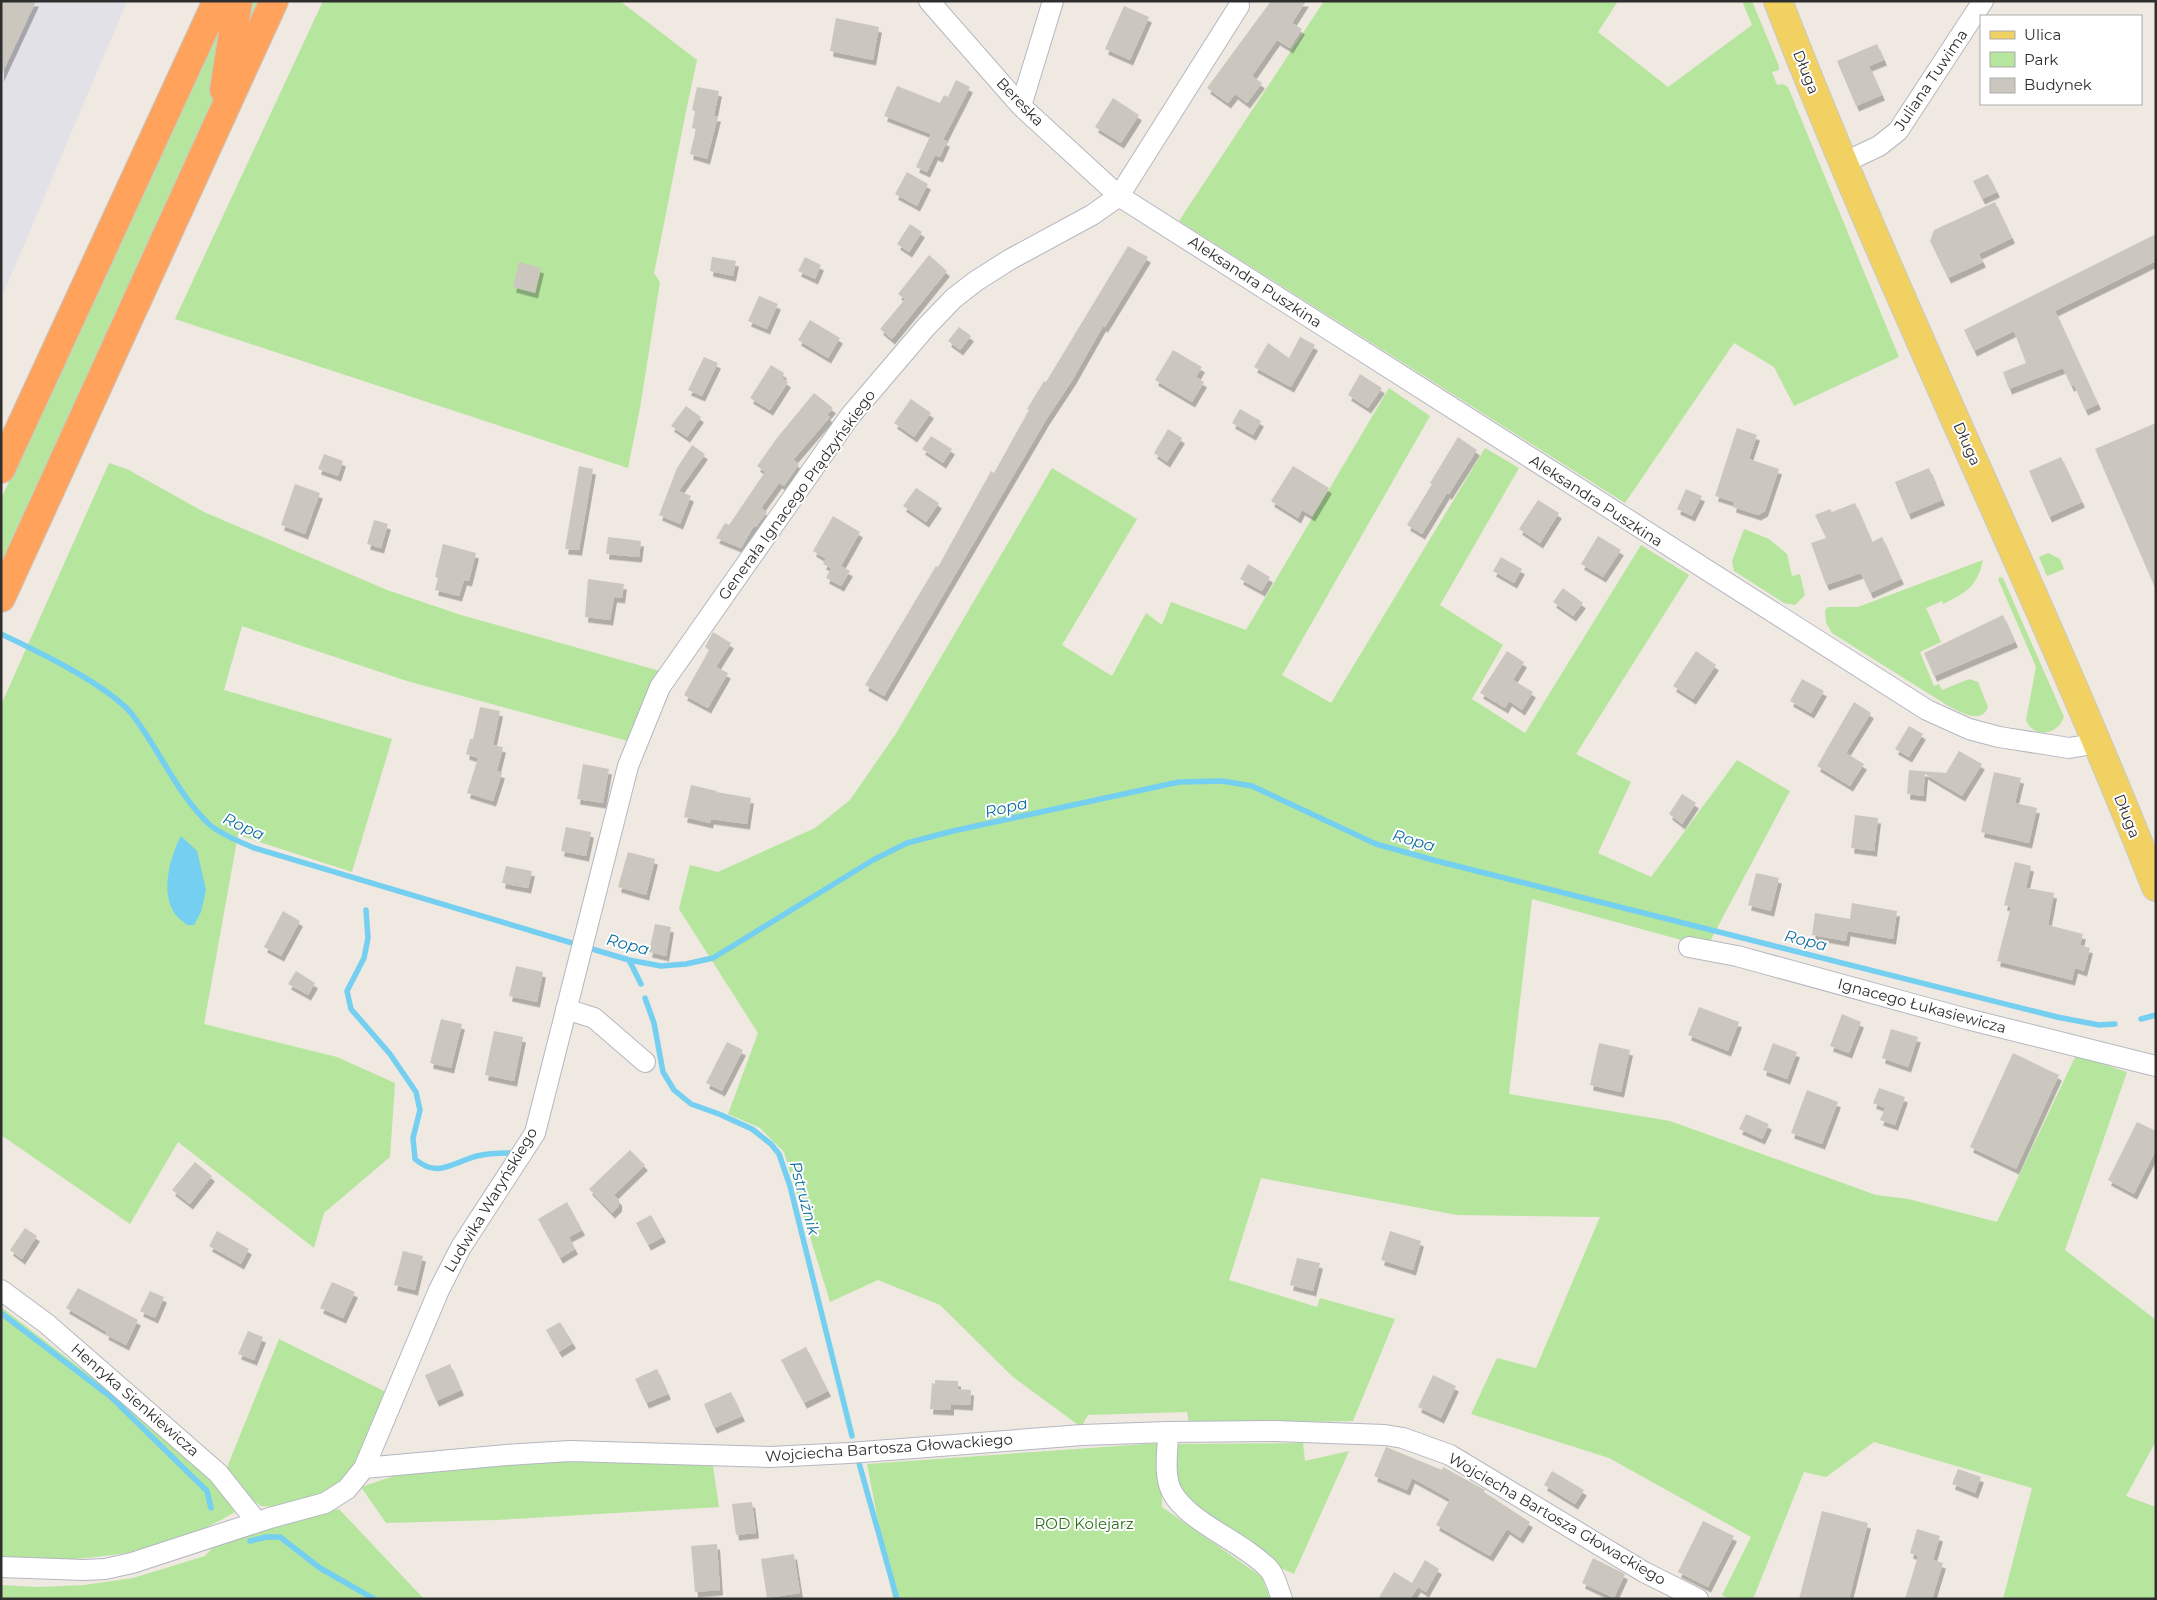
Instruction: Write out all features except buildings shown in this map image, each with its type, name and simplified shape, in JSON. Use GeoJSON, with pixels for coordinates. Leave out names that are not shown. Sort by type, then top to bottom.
{"type":"FeatureCollection","features":[{"type":"Feature","properties":{"kind":"highway"},"geometry":{"type":"LineString","coordinates":[[1,469],[216,1]]}},
{"type":"Feature","properties":{"kind":"highway"},"geometry":{"type":"LineString","coordinates":[[218,126],[238,1]]}},
{"type":"Feature","properties":{"kind":"highway"},"geometry":{"type":"LineString","coordinates":[[1,598],[274,1]]}},
{"type":"Feature","properties":{"kind":"main road","name":"Długa"},"geometry":{"type":"LineString","coordinates":[[1778,1],[1843,163],[2096,741],[2156,887]]}},
{"type":"Feature","properties":{"kind":"street","name":"Bereska"},"geometry":{"type":"LineString","coordinates":[[929,1],[1021,106],[1119,196]]}},
{"type":"Feature","properties":{"kind":"street"},"geometry":{"type":"LineString","coordinates":[[1021,106],[1053,1]]}},
{"type":"Feature","properties":{"kind":"street","name":"Juliana Tuwima"},"geometry":{"type":"LineString","coordinates":[[1843,163],[1879,146],[1898,131],[1983,1]]}},
{"type":"Feature","properties":{"kind":"street"},"geometry":{"type":"LineString","coordinates":[[1119,196],[1239,6]]}},
{"type":"Feature","properties":{"kind":"street","name":"Generała Ignacego Prądzyńskiego"},"geometry":{"type":"LineString","coordinates":[[660,687],[850,416],[926,327],[954,298],[976,281],[1008,260],[1092,215],[1119,196]]}},
{"type":"Feature","properties":{"kind":"street","name":"Aleksandra Puszkina"},"geometry":{"type":"LineString","coordinates":[[1119,196],[1927,710],[1969,729],[1999,736],[2069,748],[2096,741]]}},
{"type":"Feature","properties":{"kind":"street","name":"Ludwika Waryńskiego"},"geometry":{"type":"LineString","coordinates":[[364,1468],[439,1290],[461,1247],[535,1133],[628,766],[660,687]]}},
{"type":"Feature","properties":{"kind":"street","name":"Ignacego Łukasiewicza"},"geometry":{"type":"LineString","coordinates":[[1689,947],[1737,956],[1966,1019],[2156,1066]]}},
{"type":"Feature","properties":{"kind":"street"},"geometry":{"type":"LineString","coordinates":[[566,1009],[594,1018],[645,1062]]}},
{"type":"Feature","properties":{"kind":"street","name":"Henryka Sienkiewicza"},"geometry":{"type":"LineString","coordinates":[[1,1290],[47,1324],[218,1473],[257,1522]]}},
{"type":"Feature","properties":{"kind":"street","name":"Wojciecha Bartosza Głowackiego"},"geometry":{"type":"LineString","coordinates":[[364,1468],[506,1454],[570,1451],[770,1457],[848,1454],[1082,1435],[1275,1431],[1385,1435],[1403,1438],[1450,1455],[1644,1572],[1698,1599]]}},
{"type":"Feature","properties":{"kind":"street"},"geometry":{"type":"LineString","coordinates":[[1168,1432],[1168,1475],[1172,1492],[1184,1508],[1250,1552],[1269,1569],[1282,1599]]}},
{"type":"Feature","properties":{"kind":"street"},"geometry":{"type":"LineString","coordinates":[[1,1567],[105,1569],[132,1563],[257,1522],[325,1503],[347,1489],[364,1468]]}},
{"type":"Feature","properties":{"kind":"shaded area"},"geometry":{"type":"Polygon","coordinates":[[[1,1],[127,1],[1,299],[1,1]]]}},
{"type":"Feature","properties":{"kind":"green space"},"geometry":{"type":"Polygon","coordinates":[[[228,1],[261,1],[1,574],[1,499],[228,1]]]}},
{"type":"Feature","properties":{"kind":"green space"},"geometry":{"type":"Polygon","coordinates":[[[323,1],[620,1],[697,60],[654,273],[660,282],[640,408],[628,468],[175,319],[323,1]]]}},
{"type":"Feature","properties":{"kind":"green space"},"geometry":{"type":"Polygon","coordinates":[[[1324,1],[1618,1],[1598,32],[1668,87],[1752,25],[1742,1],[1752,1],[1779,66],[1779,70],[1772,72],[1777,85],[1783,84],[1788,87],[1899,357],[1794,406],[1774,367],[1734,343],[1625,503],[1179,221],[1324,1]]]}},
{"type":"Feature","properties":{"kind":"green space"},"geometry":{"type":"Polygon","coordinates":[[[1389,388],[1430,416],[1282,675],[1331,703],[1485,448],[1519,468],[1440,605],[1503,645],[1472,699],[1525,733],[1641,545],[1689,575],[1576,754],[1631,782],[1598,853],[1651,877],[1737,760],[1790,791],[1707,947],[1532,899],[1509,1094],[1670,1121],[1876,1195],[1908,1199],[1997,1222],[2076,1055],[2127,1072],[2065,1250],[2156,1320],[2156,1441],[2126,1496],[2156,1507],[2156,1599],[2003,1599],[2032,1488],[1874,1442],[1826,1477],[1804,1472],[1753,1599],[1728,1599],[1722,1595],[1751,1537],[1609,1458],[1471,1414],[1497,1358],[1536,1368],[1600,1217],[1457,1215],[1261,1178],[1229,1280],[1317,1307],[1320,1298],[1395,1319],[1353,1421],[1189,1424],[1187,1412],[1088,1415],[1081,1427],[1013,1377],[940,1305],[878,1280],[830,1302],[784,1152],[760,1128],[728,1114],[758,1033],[679,909],[690,865],[718,872],[815,828],[850,800],[897,732],[1052,468],[1137,519],[1062,645],[1112,676],[1146,613],[1162,625],[1171,602],[1246,630],[1389,388]]]}},
{"type":"Feature","properties":{"kind":"green space"},"geometry":{"type":"Polygon","coordinates":[[[109,463],[127,469],[204,512],[387,590],[461,615],[660,671],[628,741],[407,681],[242,626],[224,690],[392,739],[352,872],[238,835],[204,1024],[337,1057],[395,1083],[390,1157],[324,1213],[314,1248],[178,1142],[130,1224],[1,1135],[1,705],[109,463]]]}},
{"type":"Feature","properties":{"kind":"green space"},"geometry":{"type":"Polygon","coordinates":[[[1744,529],[1769,539],[1787,554],[1792,576],[1800,574],[1805,595],[1795,605],[1784,603],[1734,571],[1732,561],[1744,529]]]}},
{"type":"Feature","properties":{"kind":"green space"},"geometry":{"type":"Polygon","coordinates":[[[2048,553],[2060,559],[2064,569],[2047,576],[2039,557],[2048,553]]]}},
{"type":"Feature","properties":{"kind":"green space"},"geometry":{"type":"Polygon","coordinates":[[[1983,560],[1978,577],[1970,588],[1943,604],[1942,601],[1926,608],[1941,642],[1920,652],[1934,686],[1939,684],[1942,690],[1969,679],[1978,682],[1988,707],[1981,715],[1970,716],[1950,707],[1832,633],[1826,623],[1825,610],[1828,607],[1858,607],[1983,560]]]}},
{"type":"Feature","properties":{"kind":"green space"},"geometry":{"type":"Polygon","coordinates":[[[2000,577],[2003,578],[2064,717],[2057,728],[2051,731],[2040,732],[2034,730],[2026,720],[2036,667],[1998,579],[2000,577]]]}},
{"type":"Feature","properties":{"kind":"green space"},"geometry":{"type":"Polygon","coordinates":[[[1,1307],[110,1391],[216,1485],[235,1512],[206,1528],[184,1537],[133,1551],[90,1558],[1,1559],[1,1307]]]}},
{"type":"Feature","properties":{"kind":"green space"},"geometry":{"type":"Polygon","coordinates":[[[279,1339],[388,1393],[351,1472],[331,1489],[318,1495],[273,1507],[261,1506],[250,1498],[226,1470],[279,1339]]]}},
{"type":"Feature","properties":{"kind":"green space","name":"ROD Kolejarz"},"geometry":{"type":"Polygon","coordinates":[[[1160,1443],[1162,1507],[1262,1577],[1270,1599],[893,1599],[867,1464],[1160,1443]]]}},
{"type":"Feature","properties":{"kind":"green space"},"geometry":{"type":"Polygon","coordinates":[[[1303,1443],[1305,1461],[1349,1451],[1294,1574],[1281,1568],[1203,1516],[1178,1487],[1175,1467],[1177,1444],[1303,1443]]]}},
{"type":"Feature","properties":{"kind":"green space"},"geometry":{"type":"Polygon","coordinates":[[[580,1459],[713,1466],[719,1507],[496,1520],[386,1523],[361,1487],[394,1476],[507,1464],[580,1459]]]}},
{"type":"Feature","properties":{"kind":"green space"},"geometry":{"type":"Polygon","coordinates":[[[339,1509],[424,1599],[1,1599],[1,1585],[39,1587],[84,1585],[133,1578],[205,1556],[216,1544],[339,1509]]]}},
{"type":"Feature","properties":{"kind":"water"},"geometry":{"type":"Polygon","coordinates":[[[181,836],[197,851],[206,890],[201,912],[194,925],[187,925],[176,915],[170,905],[168,895],[167,885],[170,864],[181,836]]]}},
{"type":"Feature","properties":{"kind":"waterway","name":"Ropa"},"geometry":{"type":"LineString","coordinates":[[1,634],[70,669],[120,702],[141,726],[188,800],[210,825],[226,835],[254,848],[629,960],[661,966],[686,964],[713,958],[873,860],[907,843],[953,831],[1179,782],[1222,781],[1252,786],[1376,844],[1437,861],[2057,1017],[2099,1025],[2115,1024]]}},
{"type":"Feature","properties":{"kind":"waterway"},"geometry":{"type":"LineString","coordinates":[[366,910],[368,938],[364,958],[347,991],[351,1009],[390,1054],[416,1092],[420,1110],[413,1138],[415,1159],[423,1165],[438,1168],[482,1155],[513,1153]]}},
{"type":"Feature","properties":{"kind":"waterway","name":"Pstrużnik"},"geometry":{"type":"LineString","coordinates":[[629,960],[641,984]]}},
{"type":"Feature","properties":{"kind":"waterway","name":"Pstrużnik"},"geometry":{"type":"LineString","coordinates":[[645,998],[654,1023],[663,1072],[674,1090],[691,1104],[752,1129],[771,1144],[779,1154],[790,1186],[852,1436]]}},
{"type":"Feature","properties":{"kind":"waterway","name":"Ropa"},"geometry":{"type":"LineString","coordinates":[[2141,1019],[2156,1015]]}},
{"type":"Feature","properties":{"kind":"waterway"},"geometry":{"type":"LineString","coordinates":[[1,1313],[111,1397],[207,1491],[211,1508]]}},
{"type":"Feature","properties":{"kind":"waterway","name":"Pstrużnik"},"geometry":{"type":"LineString","coordinates":[[859,1463],[897,1599]]}},
{"type":"Feature","properties":{"kind":"waterway"},"geometry":{"type":"LineString","coordinates":[[250,1541],[266,1537],[280,1537],[320,1568],[374,1599]]}}]}
